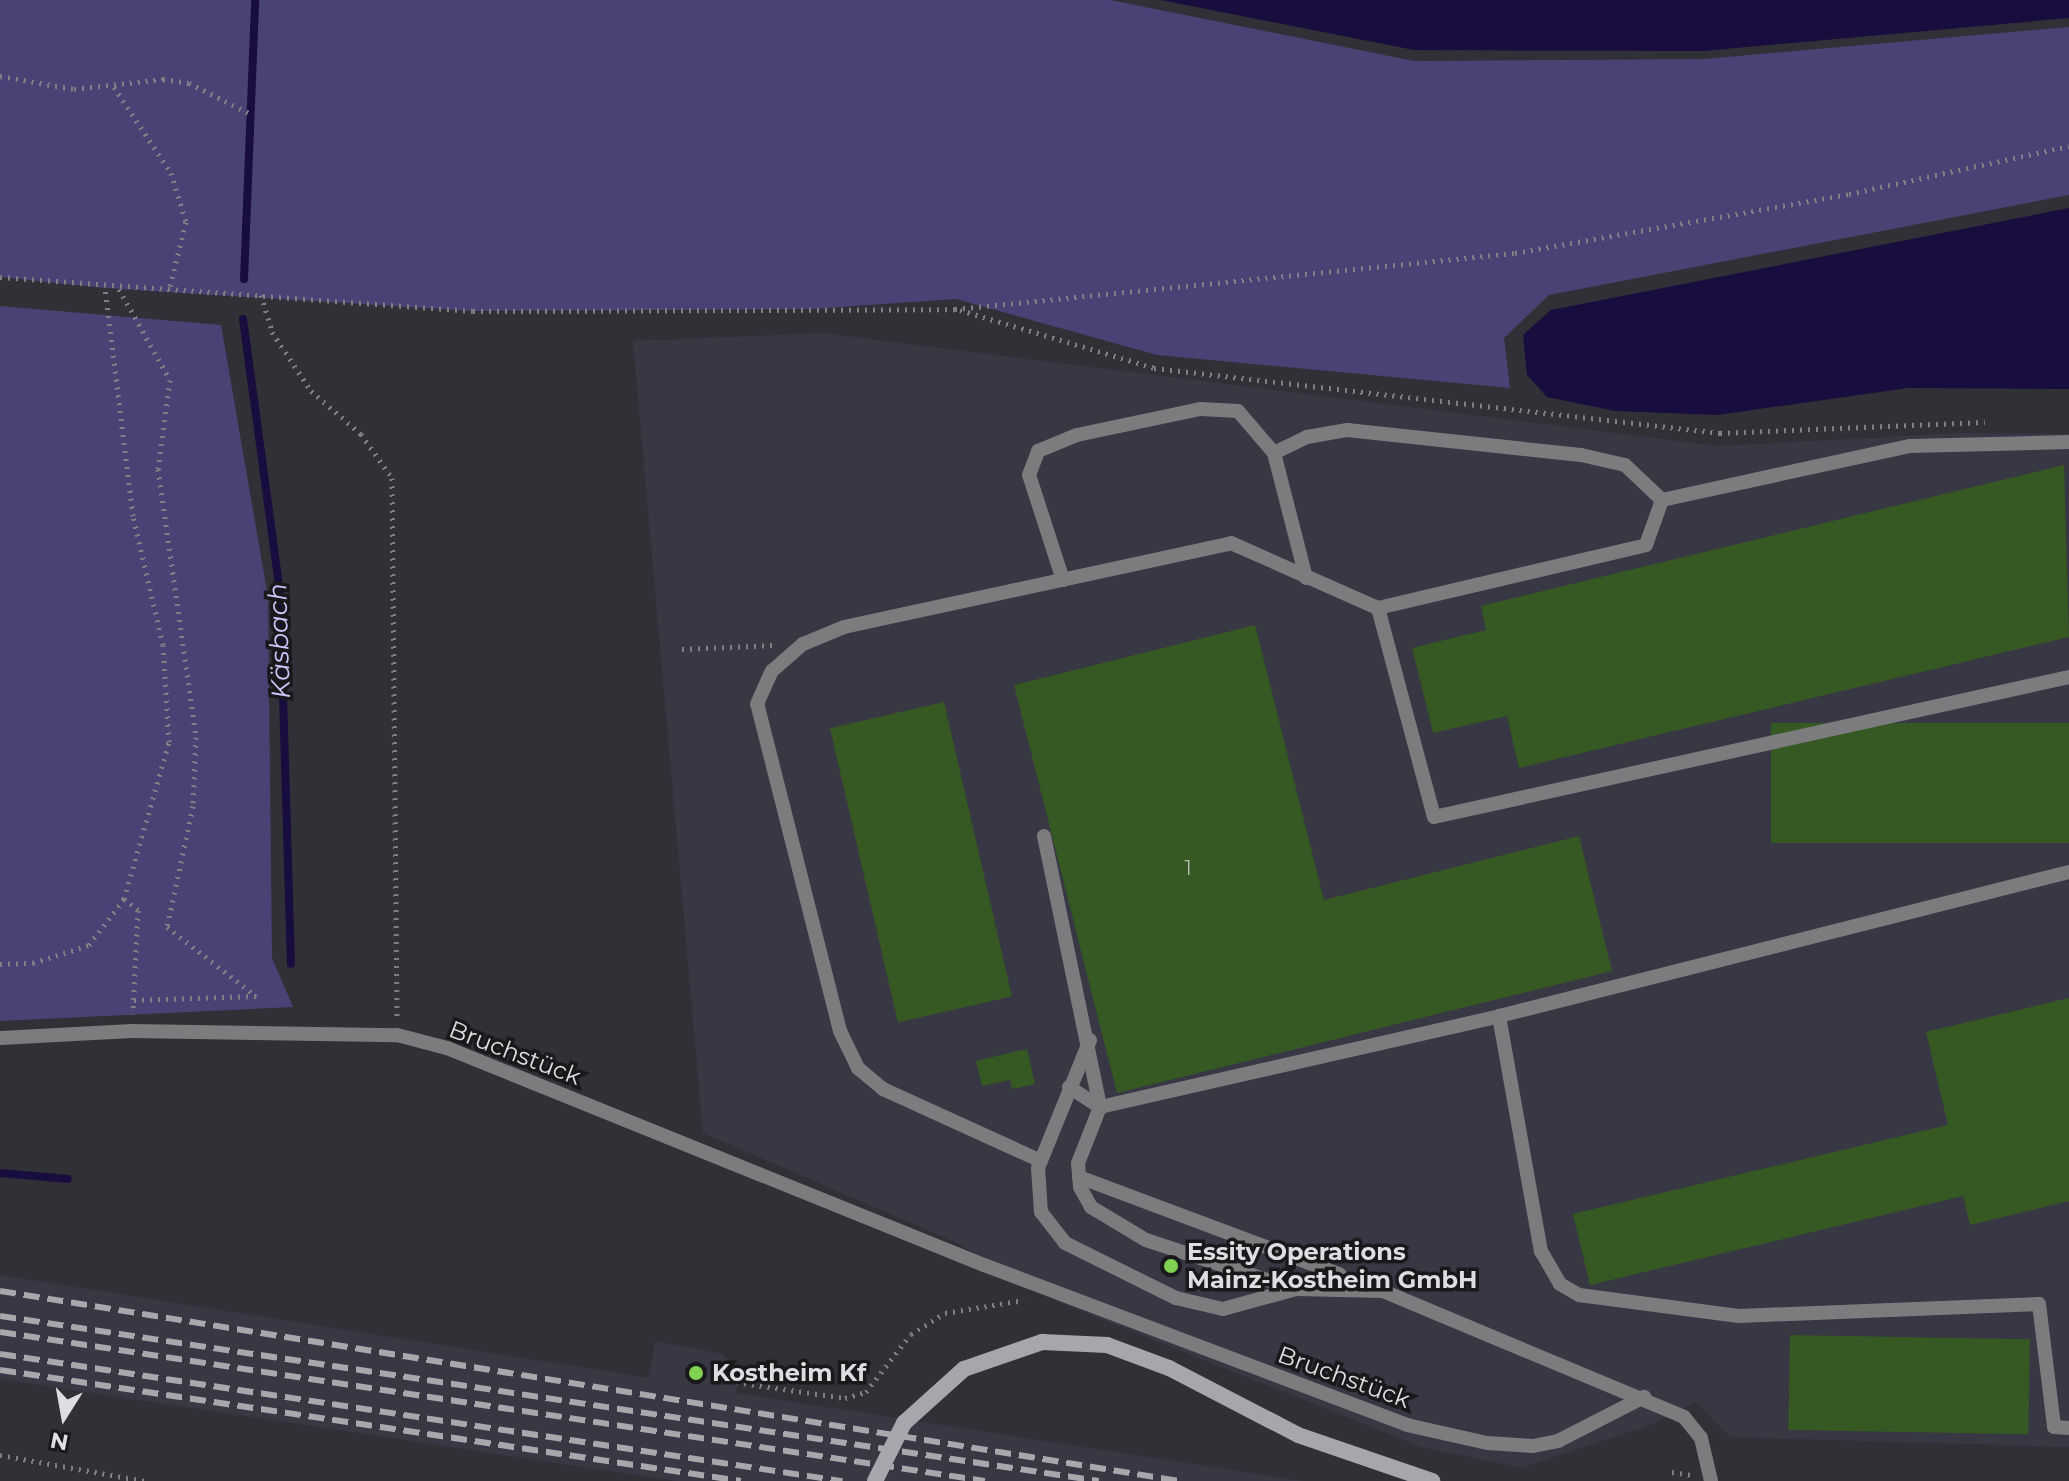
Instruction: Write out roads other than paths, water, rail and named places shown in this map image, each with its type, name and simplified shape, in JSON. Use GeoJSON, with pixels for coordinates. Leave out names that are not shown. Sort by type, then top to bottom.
{"type":"FeatureCollection","features":[{"type":"Feature","properties":{"kind":"street"},"geometry":{"type":"LineString","coordinates":[[875,1481],[904,1423],[964,1369],[1042,1342],[1107,1345],[1169,1368],[1298,1435],[1432,1481]]}},
{"type":"Feature","properties":{"kind":"lane"},"geometry":{"type":"LineString","coordinates":[[1063,580],[1029,475],[1038,451],[1077,435],[1200,409],[1238,411],[1274,453],[1306,578]]}},
{"type":"Feature","properties":{"kind":"lane"},"geometry":{"type":"LineString","coordinates":[[1274,453],[1307,437],[1347,430],[1581,455],[1625,465],[1662,500]]}},
{"type":"Feature","properties":{"kind":"lane"},"geometry":{"type":"LineString","coordinates":[[1662,500],[1910,446],[2069,442]]}},
{"type":"Feature","properties":{"kind":"lane"},"geometry":{"type":"LineString","coordinates":[[1041,1161],[883,1089],[858,1068],[840,1031],[757,704],[772,671],[803,644],[844,627],[1231,543],[1378,608],[1646,545],[1662,500]]}},
{"type":"Feature","properties":{"kind":"lane"},"geometry":{"type":"LineString","coordinates":[[1378,608],[1434,817],[2069,677]]}},
{"type":"Feature","properties":{"kind":"lane"},"geometry":{"type":"LineString","coordinates":[[1044,836],[1090,1040],[1100,1107],[1078,1163],[1079,1177],[1091,1207],[1146,1240],[1223,1271],[1296,1289],[1383,1291],[1644,1397],[1684,1417],[1701,1438],[1711,1479]]}},
{"type":"Feature","properties":{"kind":"lane"},"geometry":{"type":"LineString","coordinates":[[1069,1087],[1100,1107],[1499,1016],[2069,872]]}},
{"type":"Feature","properties":{"kind":"lane"},"geometry":{"type":"LineString","coordinates":[[1499,1016],[1541,1251],[1560,1284],[1579,1295],[1739,1316],[2039,1304],[2054,1427],[2069,1428]]}},
{"type":"Feature","properties":{"kind":"lane","name":"Bruchstück"},"geometry":{"type":"LineString","coordinates":[[0,1038],[132,1031],[302,1031],[397,1035],[447,1048],[984,1265],[1407,1425],[1487,1443],[1558,1441],[1644,1397]]}},
{"type":"Feature","properties":{"kind":"lane"},"geometry":{"type":"LineString","coordinates":[[1090,1040],[1041,1161],[1041,1212],[1065,1243],[1176,1298],[1223,1309],[1296,1289]]}},
{"type":"Feature","properties":{"kind":"lane"},"geometry":{"type":"LineString","coordinates":[[1079,1177],[1339,1274],[1349,1289]]}},
{"type":"Feature","properties":{"kind":"waterway","name":"Käsbach"},"geometry":{"type":"LineString","coordinates":[[244,279],[255,0]]}},
{"type":"Feature","properties":{"kind":"waterway","name":"Käsbach"},"geometry":{"type":"LineString","coordinates":[[243,319],[280,594],[291,964]]}},
{"type":"Feature","properties":{"kind":"waterway"},"geometry":{"type":"LineString","coordinates":[[0,1173],[68,1179]]}},
{"type":"Feature","properties":{"kind":"railway"},"geometry":{"type":"LineString","coordinates":[[0,1291],[1179,1481]]}},
{"type":"Feature","properties":{"kind":"railway"},"geometry":{"type":"LineString","coordinates":[[0,1316],[1099,1481]]}},
{"type":"Feature","properties":{"kind":"railway"},"geometry":{"type":"LineString","coordinates":[[0,1332],[985,1481]]}},
{"type":"Feature","properties":{"kind":"railway"},"geometry":{"type":"LineString","coordinates":[[0,1354],[842,1481]]}},
{"type":"Feature","properties":{"kind":"railway"},"geometry":{"type":"LineString","coordinates":[[0,1370],[741,1481]]}},
{"type":"Feature","properties":{"kind":"place","name":"Essity Operations Mainz-Kostheim GmbH"},"geometry":{"type":"Point","coordinates":[1171,1266]}},
{"type":"Feature","properties":{"kind":"place","name":"Kostheim Kf"},"geometry":{"type":"Point","coordinates":[696,1373]}}]}
